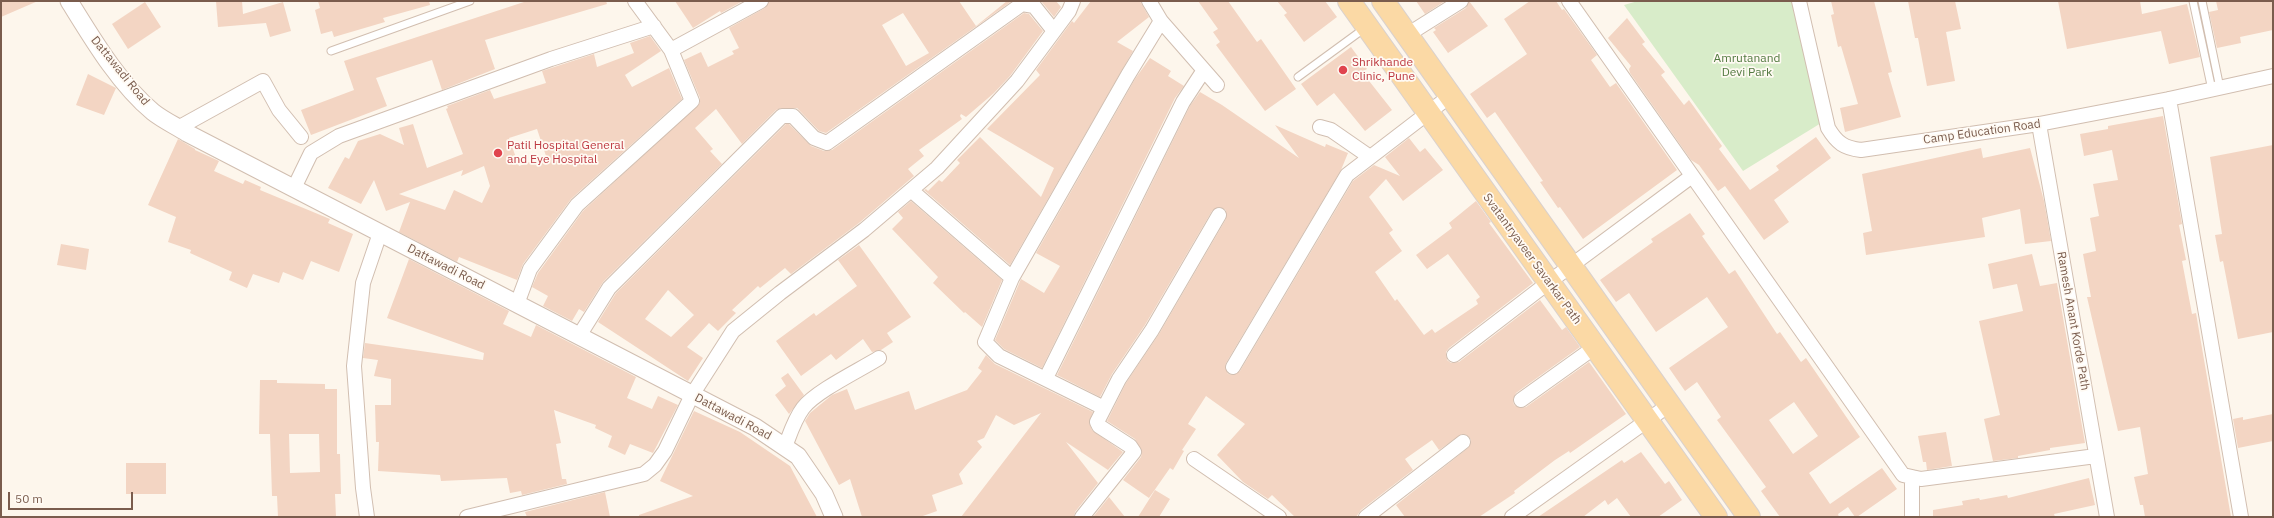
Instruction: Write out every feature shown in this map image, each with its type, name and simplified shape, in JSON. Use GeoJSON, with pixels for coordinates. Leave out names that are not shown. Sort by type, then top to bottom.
{"type":"FeatureCollection","features":[{"type":"Feature","properties":{"kind":"main road","name":"Svatantryaveer Savarkar Path"},"geometry":{"type":"LineString","coordinates":[[1348,1],[1716,517]]}},
{"type":"Feature","properties":{"kind":"main road"},"geometry":{"type":"LineString","coordinates":[[1383,1],[1749,517]]}},
{"type":"Feature","properties":{"kind":"street","name":"Dattawadi Road"},"geometry":{"type":"LineString","coordinates":[[69,1],[96,43],[126,82],[153,112],[178,128],[692,395],[755,426],[798,456],[824,494],[834,517]]}},
{"type":"Feature","properties":{"kind":"street"},"geometry":{"type":"LineString","coordinates":[[517,304],[530,269],[578,205],[692,100],[671,50],[635,1]]}},
{"type":"Feature","properties":{"kind":"street"},"geometry":{"type":"LineString","coordinates":[[671,50],[761,1]]}},
{"type":"Feature","properties":{"kind":"street"},"geometry":{"type":"LineString","coordinates":[[467,517],[505,512],[644,474],[655,465],[665,451],[692,395],[733,331],[780,292],[864,230],[938,168],[1017,81],[1074,1]]}},
{"type":"Feature","properties":{"kind":"street"},"geometry":{"type":"LineString","coordinates":[[1149,1],[1161,21],[1218,85]]}},
{"type":"Feature","properties":{"kind":"street"},"geometry":{"type":"LineString","coordinates":[[1407,35],[1461,1]]}},
{"type":"Feature","properties":{"kind":"street"},"geometry":{"type":"LineString","coordinates":[[1569,1],[1890,458],[1903,474],[1921,479],[2096,456]]}},
{"type":"Feature","properties":{"kind":"street","name":"Camp Education Road"},"geometry":{"type":"LineString","coordinates":[[1799,1],[1828,128],[1836,141],[1847,148],[1862,150],[2039,124],[2169,99],[2273,76]]}},
{"type":"Feature","properties":{"kind":"street"},"geometry":{"type":"LineString","coordinates":[[579,336],[610,288],[782,116],[793,116],[814,138],[826,143],[1022,4],[1034,6],[1054,31]]}},
{"type":"Feature","properties":{"kind":"street"},"geometry":{"type":"LineString","coordinates":[[1104,408],[1000,356],[985,342],[1012,278],[1128,75],[1161,21]]}},
{"type":"Feature","properties":{"kind":"street"},"geometry":{"type":"LineString","coordinates":[[294,188],[311,153],[339,136],[551,58],[654,26]]}},
{"type":"Feature","properties":{"kind":"street"},"geometry":{"type":"LineString","coordinates":[[1046,378],[1183,102],[1204,70]]}},
{"type":"Feature","properties":{"kind":"street"},"geometry":{"type":"LineString","coordinates":[[178,128],[263,81],[279,110],[302,137]]}},
{"type":"Feature","properties":{"kind":"street"},"geometry":{"type":"LineString","coordinates":[[1233,367],[1347,175],[1450,96]]}},
{"type":"Feature","properties":{"kind":"street"},"geometry":{"type":"LineString","coordinates":[[2169,99],[2241,517]]}},
{"type":"Feature","properties":{"kind":"street","name":"Ramesh Anant Korde Path"},"geometry":{"type":"LineString","coordinates":[[2039,124],[2096,456],[2108,517]]}},
{"type":"Feature","properties":{"kind":"street"},"geometry":{"type":"LineString","coordinates":[[1320,128],[1331,130],[1370,157]]}},
{"type":"Feature","properties":{"kind":"street"},"geometry":{"type":"LineString","coordinates":[[1454,355],[1549,282],[1692,176]]}},
{"type":"Feature","properties":{"kind":"street"},"geometry":{"type":"LineString","coordinates":[[912,191],[1012,278]]}},
{"type":"Feature","properties":{"kind":"street"},"geometry":{"type":"LineString","coordinates":[[1082,517],[1134,452],[1130,446],[1097,424],[1104,408],[1219,215]]}},
{"type":"Feature","properties":{"kind":"street"},"geometry":{"type":"LineString","coordinates":[[367,517],[354,366],[363,283],[380,233]]}},
{"type":"Feature","properties":{"kind":"street"},"geometry":{"type":"LineString","coordinates":[[1521,400],[1595,347]]}},
{"type":"Feature","properties":{"kind":"street"},"geometry":{"type":"LineString","coordinates":[[785,447],[796,417],[804,406],[816,396],[880,358]]}},
{"type":"Feature","properties":{"kind":"street"},"geometry":{"type":"LineString","coordinates":[[1512,517],[1669,405]]}},
{"type":"Feature","properties":{"kind":"street"},"geometry":{"type":"LineString","coordinates":[[1366,517],[1463,442]]}},
{"type":"Feature","properties":{"kind":"street"},"geometry":{"type":"LineString","coordinates":[[1194,459],[1279,517]]}},
{"type":"Feature","properties":{"kind":"street"},"geometry":{"type":"LineString","coordinates":[[1912,477],[1912,517]]}},
{"type":"Feature","properties":{"kind":"lane"},"geometry":{"type":"LineString","coordinates":[[331,51],[470,1]]}},
{"type":"Feature","properties":{"kind":"lane"},"geometry":{"type":"LineString","coordinates":[[2193,1],[2216,89]]}},
{"type":"Feature","properties":{"kind":"lane"},"geometry":{"type":"LineString","coordinates":[[2202,1],[2216,89]]}},
{"type":"Feature","properties":{"kind":"lane"},"geometry":{"type":"LineString","coordinates":[[1298,77],[1367,27]]}},
{"type":"Feature","properties":{"kind":"green space","name":"Amrutanand Devi Park"},"geometry":{"type":"Polygon","coordinates":[[[1638,1],[1799,1],[1826,120],[1743,171],[1624,5],[1638,1]]]}},
{"type":"Feature","properties":{"kind":"building"},"geometry":{"type":"Polygon","coordinates":[[[1,1],[38,1],[1,17],[1,1]]]}},
{"type":"Feature","properties":{"kind":"building"},"geometry":{"type":"Polygon","coordinates":[[[216,1],[242,1],[243,14],[283,2],[291,31],[270,37],[266,23],[218,27],[216,1]]]}},
{"type":"Feature","properties":{"kind":"building"},"geometry":{"type":"Polygon","coordinates":[[[318,1],[429,1],[430,5],[383,18],[385,22],[334,37],[332,31],[321,34],[315,10],[320,8],[318,1]]]}},
{"type":"Feature","properties":{"kind":"building"},"geometry":{"type":"Polygon","coordinates":[[[527,1],[606,1],[607,4],[485,40],[495,69],[442,90],[432,60],[376,78],[387,106],[311,135],[301,110],[354,90],[344,61],[527,1]]]}},
{"type":"Feature","properties":{"kind":"building"},"geometry":{"type":"Polygon","coordinates":[[[675,1],[743,1],[721,13],[720,11],[693,28],[675,1]]]}},
{"type":"Feature","properties":{"kind":"building"},"geometry":{"type":"Polygon","coordinates":[[[769,1],[959,1],[976,26],[1007,1],[1012,1],[826,133],[819,131],[797,108],[782,108],[776,110],[742,144],[716,109],[695,128],[713,149],[710,151],[722,164],[603,282],[584,312],[579,309],[572,321],[543,306],[548,296],[532,287],[538,273],[583,211],[700,103],[700,98],[684,60],[701,52],[708,67],[734,54],[732,51],[739,48],[729,28],[765,8],[769,1]],[[903,13],[882,25],[906,66],[929,53],[903,13]]]}},
{"type":"Feature","properties":{"kind":"building"},"geometry":{"type":"Polygon","coordinates":[[[1041,1],[1056,1],[1061,7],[1054,17],[1041,1]]]}},
{"type":"Feature","properties":{"kind":"building"},"geometry":{"type":"Polygon","coordinates":[[[1091,1],[1140,1],[1149,17],[1117,42],[1133,51],[1010,265],[924,190],[926,189],[928,191],[939,180],[942,182],[960,163],[957,160],[980,137],[1041,197],[1054,168],[987,129],[1040,75],[1036,70],[1072,21],[1074,23],[1091,1]]]}},
{"type":"Feature","properties":{"kind":"building"},"geometry":{"type":"Polygon","coordinates":[[[1198,1],[1228,1],[1257,42],[1261,39],[1296,89],[1265,111],[1216,45],[1220,42],[1213,32],[1218,29],[1198,1]]]}},
{"type":"Feature","properties":{"kind":"building"},"geometry":{"type":"Polygon","coordinates":[[[1277,1],[1325,1],[1337,17],[1304,42],[1284,15],[1287,13],[1277,1]]]}},
{"type":"Feature","properties":{"kind":"building"},"geometry":{"type":"Polygon","coordinates":[[[1416,1],[1445,1],[1425,14],[1416,1]]]}},
{"type":"Feature","properties":{"kind":"building"},"geometry":{"type":"Polygon","coordinates":[[[1469,1],[1488,26],[1448,53],[1433,32],[1436,30],[1434,28],[1466,8],[1469,1]]]}},
{"type":"Feature","properties":{"kind":"building"},"geometry":{"type":"Polygon","coordinates":[[[1530,1],[1556,1],[1562,10],[1564,9],[1597,55],[1591,60],[1610,87],[1616,83],[1677,170],[1583,239],[1560,207],[1558,208],[1540,182],[1543,181],[1495,112],[1487,118],[1470,94],[1527,54],[1504,19],[1530,1]]]}},
{"type":"Feature","properties":{"kind":"building"},"geometry":{"type":"Polygon","coordinates":[[[1831,1],[1874,1],[1892,72],[1888,73],[1901,117],[1845,132],[1840,108],[1858,104],[1841,46],[1838,47],[1831,15],[1834,14],[1831,1]]]}},
{"type":"Feature","properties":{"kind":"building"},"geometry":{"type":"Polygon","coordinates":[[[1908,1],[1955,1],[1961,29],[1946,32],[1955,81],[1927,86],[1918,38],[1915,38],[1908,1]]]}},
{"type":"Feature","properties":{"kind":"building"},"geometry":{"type":"Polygon","coordinates":[[[2058,1],[2140,1],[2142,14],[2187,4],[2200,57],[2169,64],[2161,31],[2067,49],[2058,1]]]}},
{"type":"Feature","properties":{"kind":"building"},"geometry":{"type":"Polygon","coordinates":[[[2216,1],[2273,1],[2273,30],[2240,37],[2241,43],[2217,48],[2209,12],[2218,10],[2216,1]]]}},
{"type":"Feature","properties":{"kind":"building"},"geometry":{"type":"Polygon","coordinates":[[[145,2],[161,27],[128,49],[112,24],[145,2]]]}},
{"type":"Feature","properties":{"kind":"building"},"geometry":{"type":"Polygon","coordinates":[[[1024,13],[1029,14],[1043,31],[1010,76],[994,93],[966,117],[961,114],[960,116],[962,119],[919,150],[924,156],[908,169],[914,176],[859,223],[791,274],[785,268],[760,288],[758,286],[732,310],[736,313],[718,331],[709,323],[687,347],[703,358],[688,381],[598,322],[616,293],[786,124],[789,124],[811,146],[824,151],[832,150],[1024,13]],[[668,290],[645,319],[671,337],[694,315],[668,290]]]}},
{"type":"Feature","properties":{"kind":"building"},"geometry":{"type":"Polygon","coordinates":[[[1627,18],[1645,42],[1642,44],[1665,72],[1661,75],[1684,105],[1689,100],[1722,146],[1719,149],[1750,190],[1779,170],[1776,166],[1816,137],[1831,158],[1774,200],[1789,222],[1764,240],[1725,186],[1718,191],[1699,165],[1691,160],[1630,73],[1629,69],[1631,66],[1608,38],[1627,18]]]}},
{"type":"Feature","properties":{"kind":"building"},"geometry":{"type":"Polygon","coordinates":[[[650,36],[661,51],[625,75],[632,87],[669,68],[682,99],[571,199],[523,264],[517,280],[459,257],[457,262],[399,232],[410,202],[386,211],[374,180],[361,204],[328,188],[345,157],[349,159],[358,141],[380,134],[404,145],[399,128],[413,124],[427,168],[463,154],[446,109],[448,108],[447,106],[490,90],[494,99],[546,83],[542,71],[594,54],[597,67],[634,53],[630,43],[650,36]],[[537,129],[509,138],[519,166],[546,156],[537,129]],[[484,166],[461,176],[463,170],[399,194],[445,210],[454,190],[482,203],[490,186],[484,166]]]}},
{"type":"Feature","properties":{"kind":"building"},"geometry":{"type":"Polygon","coordinates":[[[1351,47],[1367,69],[1362,72],[1392,110],[1365,131],[1334,93],[1317,106],[1301,84],[1351,47]]]}},
{"type":"Feature","properties":{"kind":"building"},"geometry":{"type":"Polygon","coordinates":[[[1150,58],[1171,71],[1168,76],[1184,86],[1175,98],[1042,368],[1004,349],[995,340],[1021,279],[1044,293],[1060,266],[1036,253],[1135,79],[1150,58]]]}},
{"type":"Feature","properties":{"kind":"building"},"geometry":{"type":"Polygon","coordinates":[[[88,74],[116,88],[104,115],[76,105],[88,74]]]}},
{"type":"Feature","properties":{"kind":"building"},"geometry":{"type":"Polygon","coordinates":[[[1200,92],[1222,105],[1299,158],[1275,125],[1325,147],[1326,144],[1348,153],[1341,170],[1226,363],[1225,367],[1228,374],[1233,375],[1240,371],[1353,181],[1374,165],[1400,176],[1385,157],[1409,138],[1420,152],[1425,148],[1443,170],[1403,201],[1386,179],[1369,197],[1393,230],[1389,233],[1402,251],[1375,272],[1395,301],[1397,299],[1424,335],[1432,329],[1435,333],[1478,304],[1476,300],[1480,297],[1448,254],[1427,269],[1416,255],[1452,228],[1449,223],[1476,201],[1491,222],[1489,223],[1533,283],[1449,348],[1446,352],[1447,360],[1451,363],[1459,362],[1540,300],[1562,330],[1566,327],[1580,347],[1516,393],[1513,400],[1514,405],[1521,408],[1526,407],[1589,362],[1626,414],[1570,453],[1569,451],[1555,460],[1514,491],[1515,493],[1479,517],[1405,517],[1396,505],[1468,448],[1471,440],[1469,437],[1462,434],[1439,450],[1432,440],[1405,459],[1413,470],[1361,510],[1356,517],[1295,517],[1272,495],[1268,499],[1243,482],[1217,455],[1245,424],[1206,396],[1188,424],[1196,429],[1182,450],[1184,451],[1173,470],[1170,468],[1149,498],[1123,480],[1141,457],[1142,452],[1135,439],[1107,421],[1126,383],[1159,334],[1226,219],[1226,210],[1219,207],[1212,211],[1145,325],[1112,374],[1100,397],[1057,375],[1190,106],[1200,92]]]}},
{"type":"Feature","properties":{"kind":"building"},"geometry":{"type":"Polygon","coordinates":[[[2163,116],[2182,224],[2179,225],[2186,260],[2182,261],[2192,314],[2196,313],[2231,517],[2145,517],[2143,505],[2140,505],[2134,477],[2148,474],[2140,427],[2118,431],[2087,297],[2091,297],[2083,254],[2096,251],[2090,218],[2099,216],[2093,184],[2118,180],[2112,150],[2084,156],[2080,134],[2108,129],[2108,126],[2163,116]]]}},
{"type":"Feature","properties":{"kind":"building"},"geometry":{"type":"Polygon","coordinates":[[[178,139],[195,150],[219,161],[214,171],[243,184],[245,180],[261,187],[260,190],[330,219],[328,223],[353,234],[339,272],[311,261],[303,280],[283,272],[279,283],[253,274],[247,288],[229,280],[232,272],[190,253],[191,250],[168,242],[176,217],[148,205],[178,139]]]}},
{"type":"Feature","properties":{"kind":"building"},"geometry":{"type":"Polygon","coordinates":[[[2273,145],[2273,332],[2238,339],[2223,261],[2220,262],[2215,235],[2222,234],[2210,157],[2273,145]]]}},
{"type":"Feature","properties":{"kind":"building"},"geometry":{"type":"Polygon","coordinates":[[[1981,148],[1983,158],[2030,148],[2044,201],[2051,241],[2025,244],[2020,209],[1982,218],[1985,237],[1866,255],[1863,233],[1872,231],[1862,174],[1981,148]]]}},
{"type":"Feature","properties":{"kind":"building"},"geometry":{"type":"Polygon","coordinates":[[[911,201],[1002,280],[982,327],[965,312],[964,313],[933,283],[938,277],[892,229],[903,218],[898,212],[911,201]]]}},
{"type":"Feature","properties":{"kind":"building"},"geometry":{"type":"Polygon","coordinates":[[[1690,213],[1705,234],[1702,236],[1729,274],[1735,270],[1777,334],[1780,332],[1801,362],[1806,358],[1860,437],[1809,473],[1830,504],[1882,468],[1897,489],[1857,517],[1855,517],[1848,507],[1838,514],[1839,517],[1780,517],[1761,491],[1766,487],[1717,420],[1721,417],[1697,382],[1685,391],[1669,368],[1728,327],[1707,297],[1656,332],[1629,293],[1616,302],[1600,280],[1653,242],[1651,239],[1690,213]],[[1794,402],[1769,420],[1793,454],[1818,436],[1794,402]]]}},
{"type":"Feature","properties":{"kind":"building"},"geometry":{"type":"Polygon","coordinates":[[[61,244],[89,249],[86,270],[57,265],[61,244]]]}},
{"type":"Feature","properties":{"kind":"building"},"geometry":{"type":"Polygon","coordinates":[[[859,245],[911,317],[887,333],[893,342],[881,350],[872,352],[863,339],[836,360],[831,354],[801,376],[776,341],[814,313],[816,316],[857,286],[838,260],[859,245]]]}},
{"type":"Feature","properties":{"kind":"building"},"geometry":{"type":"Polygon","coordinates":[[[2032,254],[2040,286],[2057,283],[2085,443],[2050,448],[2050,450],[2018,456],[2018,458],[1993,461],[1984,419],[2000,415],[1979,321],[2023,311],[2017,284],[1993,289],[1988,264],[2032,254]]]}},
{"type":"Feature","properties":{"kind":"building"},"geometry":{"type":"Polygon","coordinates":[[[409,259],[509,311],[503,324],[531,337],[536,325],[636,377],[627,398],[652,409],[658,396],[678,405],[653,453],[630,444],[625,455],[608,447],[612,436],[595,428],[596,425],[554,410],[561,443],[556,444],[562,479],[566,479],[567,484],[522,495],[521,491],[510,493],[507,478],[441,481],[440,475],[378,471],[379,442],[376,442],[375,405],[391,405],[391,379],[374,376],[378,360],[363,358],[365,343],[483,360],[484,353],[387,318],[409,259]]]}},
{"type":"Feature","properties":{"kind":"building"},"geometry":{"type":"Polygon","coordinates":[[[986,355],[995,364],[1093,412],[1089,422],[1092,430],[1123,452],[1108,470],[1066,442],[1098,483],[1075,512],[1074,517],[961,517],[1041,413],[1014,425],[996,415],[984,438],[977,441],[982,447],[959,474],[963,484],[932,495],[937,511],[920,517],[862,517],[850,479],[839,485],[805,421],[810,413],[832,395],[847,389],[855,410],[909,391],[915,410],[967,390],[982,371],[978,368],[986,355]]]}},
{"type":"Feature","properties":{"kind":"building"},"geometry":{"type":"Polygon","coordinates":[[[788,373],[804,395],[789,414],[775,395],[786,386],[781,378],[788,373]]]}},
{"type":"Feature","properties":{"kind":"building"},"geometry":{"type":"Polygon","coordinates":[[[260,380],[277,380],[277,383],[325,384],[325,389],[337,389],[337,454],[340,454],[341,494],[335,494],[336,517],[278,517],[277,496],[272,496],[270,434],[259,434],[260,380]],[[289,434],[290,473],[320,472],[319,434],[289,434]]]}},
{"type":"Feature","properties":{"kind":"building"},"geometry":{"type":"Polygon","coordinates":[[[694,411],[740,432],[790,466],[817,517],[639,517],[639,515],[693,496],[660,481],[694,411]]]}},
{"type":"Feature","properties":{"kind":"building"},"geometry":{"type":"Polygon","coordinates":[[[2273,414],[2273,441],[2238,448],[2233,419],[2243,417],[2243,420],[2273,414]]]}},
{"type":"Feature","properties":{"kind":"building"},"geometry":{"type":"Polygon","coordinates":[[[1946,432],[1952,466],[1927,470],[1926,462],[1923,462],[1918,436],[1946,432]]]}},
{"type":"Feature","properties":{"kind":"building"},"geometry":{"type":"Polygon","coordinates":[[[1641,452],[1665,484],[1669,481],[1682,500],[1658,517],[1631,517],[1617,498],[1608,505],[1605,500],[1583,517],[1538,517],[1622,460],[1624,463],[1641,452]]]}},
{"type":"Feature","properties":{"kind":"building"},"geometry":{"type":"Polygon","coordinates":[[[126,463],[166,463],[166,494],[126,494],[126,463]]]}},
{"type":"Feature","properties":{"kind":"building"},"geometry":{"type":"Polygon","coordinates":[[[2089,478],[2095,505],[2054,514],[2055,517],[1933,517],[1933,510],[1963,505],[1962,501],[1979,498],[1980,500],[2007,495],[2008,498],[2089,478]]]}},
{"type":"Feature","properties":{"kind":"building"},"geometry":{"type":"Polygon","coordinates":[[[1155,490],[1170,499],[1159,517],[1138,517],[1155,490]]]}},
{"type":"Feature","properties":{"kind":"building"},"geometry":{"type":"Polygon","coordinates":[[[605,492],[610,517],[527,517],[525,512],[605,492]]]}},
{"type":"Feature","properties":{"kind":"building"},"geometry":{"type":"Polygon","coordinates":[[[1109,497],[1125,517],[1093,517],[1109,497]]]}},
{"type":"Feature","properties":{"kind":"place","name":"Shrikhande Clinic, Pune"},"geometry":{"type":"Point","coordinates":[1343,70]}},
{"type":"Feature","properties":{"kind":"place","name":"Patil Hospital General and Eye Hospital"},"geometry":{"type":"Point","coordinates":[498,153]}}]}
